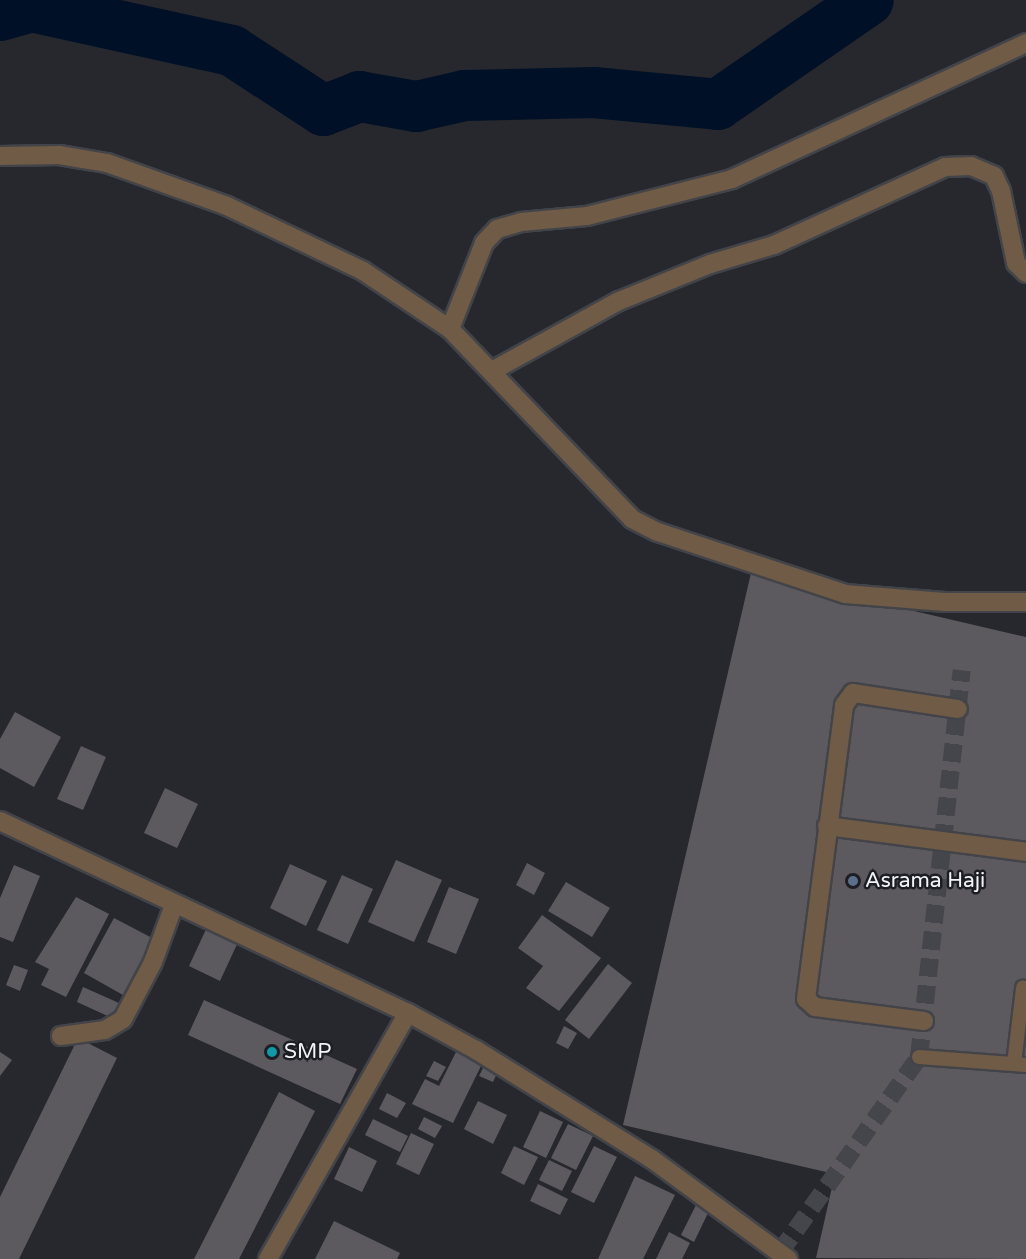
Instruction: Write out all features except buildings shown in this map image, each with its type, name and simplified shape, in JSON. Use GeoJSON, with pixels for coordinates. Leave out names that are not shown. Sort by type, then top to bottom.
{"type":"FeatureCollection","features":[{"type":"Feature","properties":{"kind":"street"},"geometry":{"type":"LineString","coordinates":[[450,329],[484,243],[497,229],[521,222],[587,216],[732,178],[1026,44]]}},
{"type":"Feature","properties":{"kind":"street"},"geometry":{"type":"LineString","coordinates":[[0,156],[59,155],[107,163],[227,206],[363,271],[450,329],[632,519],[658,532],[845,594],[945,602],[1026,602]]}},
{"type":"Feature","properties":{"kind":"street"},"geometry":{"type":"LineString","coordinates":[[492,371],[619,301],[710,264],[774,246],[945,167],[971,166],[994,176],[1016,263],[1026,273]]}},
{"type":"Feature","properties":{"kind":"street"},"geometry":{"type":"LineString","coordinates":[[924,1021],[814,1007],[806,999],[841,717],[849,696],[958,709]]}},
{"type":"Feature","properties":{"kind":"street"},"geometry":{"type":"LineString","coordinates":[[0,821],[174,905],[408,1013],[528,1080],[642,1153],[788,1259]]}},
{"type":"Feature","properties":{"kind":"street"},"geometry":{"type":"LineString","coordinates":[[827,826],[1026,852]]}},
{"type":"Feature","properties":{"kind":"street"},"geometry":{"type":"LineString","coordinates":[[61,1036],[105,1030],[123,1019],[153,962],[174,905]]}},
{"type":"Feature","properties":{"kind":"street"},"geometry":{"type":"LineString","coordinates":[[268,1259],[408,1013]]}},
{"type":"Feature","properties":{"kind":"lane"},"geometry":{"type":"LineString","coordinates":[[919,1057],[1020,1065],[1023,988]]}},
{"type":"Feature","properties":{"kind":"waterway"},"geometry":{"type":"LineString","coordinates":[[0,15],[31,6],[231,50],[323,110],[359,96],[416,106],[464,95],[593,92],[717,104],[868,0]]}},
{"type":"Feature","properties":{"kind":"tunnel"},"geometry":{"type":"LineString","coordinates":[[780,1252],[919,1057],[962,670]]}},
{"type":"Feature","properties":{"kind":"place","name":"Asrama Haji"},"geometry":{"type":"Point","coordinates":[853,881]}},
{"type":"Feature","properties":{"kind":"place","name":"SMP"},"geometry":{"type":"Point","coordinates":[272,1052]}}]}
